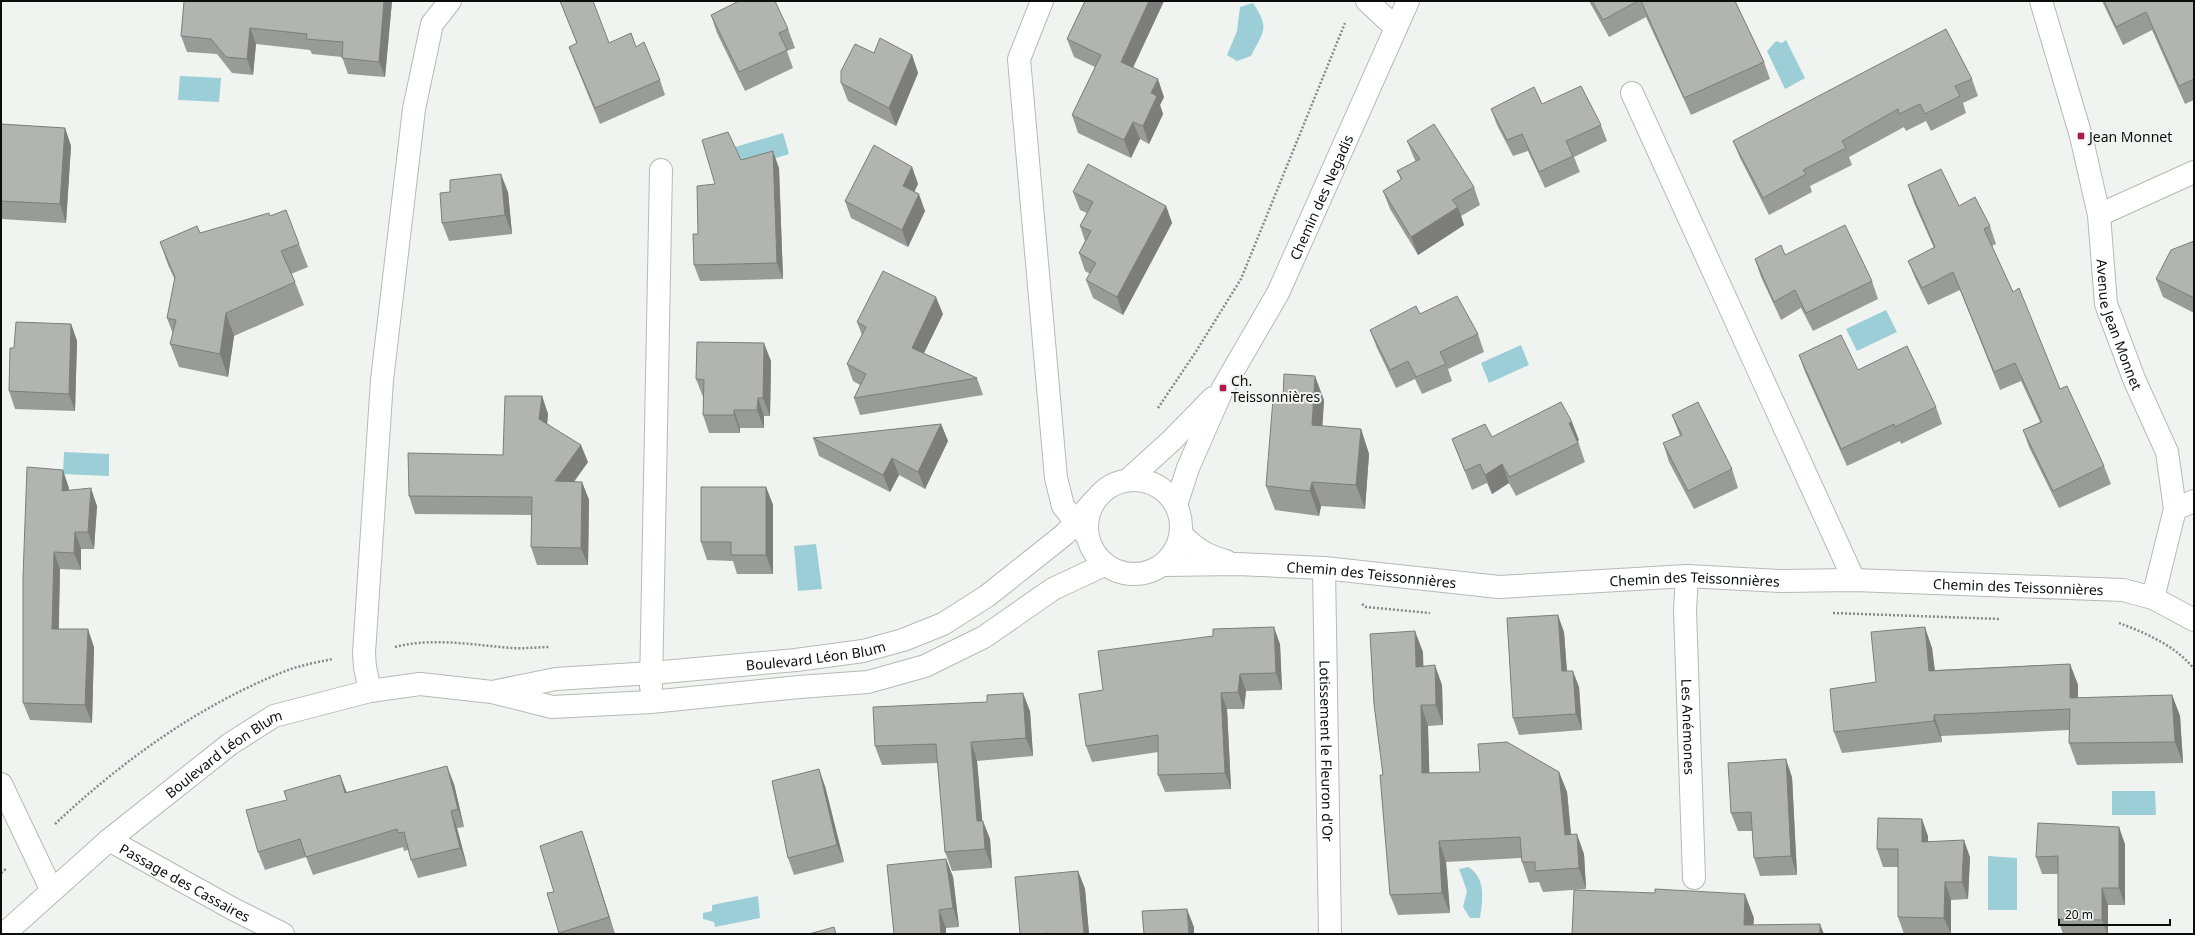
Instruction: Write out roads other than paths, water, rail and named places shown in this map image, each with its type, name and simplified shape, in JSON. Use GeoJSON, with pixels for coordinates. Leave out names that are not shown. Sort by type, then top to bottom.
{"type":"FeatureCollection","features":[{"type":"Feature","properties":{"kind":"street"},"geometry":{"type":"LineString","coordinates":[[370,691],[364,653],[382,380],[414,109],[432,24],[450,1]]}},
{"type":"Feature","properties":{"kind":"street"},"geometry":{"type":"LineString","coordinates":[[1042,1],[1019,59],[1056,478],[1063,506],[1081,529],[1093,552],[1104,565],[1118,573],[1134,575],[1150,572],[1164,565],[1175,551],[1181,534],[1181,519],[1176,505],[1168,493],[1156,485],[1142,480],[1128,480],[1114,484],[1102,491],[1093,502],[1081,529]]}},
{"type":"Feature","properties":{"kind":"street"},"geometry":{"type":"LineString","coordinates":[[1367,1],[1396,28]]}},
{"type":"Feature","properties":{"kind":"street","name":"Chemin des Negadis"},"geometry":{"type":"LineString","coordinates":[[1176,505],[1188,468],[1222,388],[1278,293],[1408,1]]}},
{"type":"Feature","properties":{"kind":"street","name":"Avenue Jean Monnet"},"geometry":{"type":"LineString","coordinates":[[2041,1],[2081,136],[2099,215],[2106,304],[2134,379],[2167,452],[2185,505],[2153,598]]}},
{"type":"Feature","properties":{"kind":"street"},"geometry":{"type":"LineString","coordinates":[[1632,93],[1854,580]]}},
{"type":"Feature","properties":{"kind":"street"},"geometry":{"type":"LineString","coordinates":[[651,702],[661,170]]}},
{"type":"Feature","properties":{"kind":"street"},"geometry":{"type":"LineString","coordinates":[[2099,215],[2194,172]]}},
{"type":"Feature","properties":{"kind":"street","name":"Chemin des Negadis"},"geometry":{"type":"LineString","coordinates":[[1128,480],[1172,440],[1222,388]]}},
{"type":"Feature","properties":{"kind":"street","name":"Boulevard Léon Blum"},"geometry":{"type":"LineString","coordinates":[[492,692],[556,678],[652,673],[804,659],[863,651],[902,640],[943,624],[987,596],[1065,534],[1081,529]]}},
{"type":"Feature","properties":{"kind":"street","name":"Chemin des Teissonnières"},"geometry":{"type":"LineString","coordinates":[[1181,534],[1195,548],[1210,557],[1237,564]]}},
{"type":"Feature","properties":{"kind":"street","name":"Chemin des Teissonnières"},"geometry":{"type":"LineString","coordinates":[[1164,565],[1237,564],[1324,568],[1499,587],[1687,576],[1782,581],[1854,580],[2123,590],[2153,598]]}},
{"type":"Feature","properties":{"kind":"street","name":"Boulevard Léon Blum"},"geometry":{"type":"LineString","coordinates":[[4,934],[109,840],[230,744],[274,716],[370,691],[420,684],[492,692],[552,708],[651,702],[799,687],[868,682],[925,666],[984,637],[1053,589],[1104,565]]}},
{"type":"Feature","properties":{"kind":"street","name":"Lotissement le Fleuron d'Or"},"geometry":{"type":"LineString","coordinates":[[1324,568],[1330,934]]}},
{"type":"Feature","properties":{"kind":"street","name":"Les Anémones"},"geometry":{"type":"LineString","coordinates":[[1687,576],[1685,610],[1694,878]]}},
{"type":"Feature","properties":{"kind":"street"},"geometry":{"type":"LineString","coordinates":[[2153,598],[2194,620]]}},
{"type":"Feature","properties":{"kind":"street"},"geometry":{"type":"LineString","coordinates":[[1,784],[52,891]]}},
{"type":"Feature","properties":{"kind":"street","name":"Passage des Cassaires"},"geometry":{"type":"LineString","coordinates":[[109,840],[233,909],[283,934]]}},
{"type":"Feature","properties":{"kind":"water"},"geometry":{"type":"Polygon","coordinates":[[[1253,3],[1262,19],[1262,35],[1251,56],[1237,61],[1227,55],[1237,31],[1240,7],[1253,3]]]}},
{"type":"Feature","properties":{"kind":"water"},"geometry":{"type":"Polygon","coordinates":[[[1786,40],[1805,78],[1785,89],[1767,51],[1776,41],[1782,43],[1786,40]]]}},
{"type":"Feature","properties":{"kind":"water"},"geometry":{"type":"Polygon","coordinates":[[[180,76],[221,78],[219,102],[178,100],[180,76]]]}},
{"type":"Feature","properties":{"kind":"water"},"geometry":{"type":"Polygon","coordinates":[[[783,133],[789,154],[741,169],[735,147],[783,133]]]}},
{"type":"Feature","properties":{"kind":"water"},"geometry":{"type":"Polygon","coordinates":[[[1886,310],[1897,332],[1857,351],[1846,329],[1886,310]]]}},
{"type":"Feature","properties":{"kind":"water"},"geometry":{"type":"Polygon","coordinates":[[[1521,345],[1529,365],[1489,383],[1481,363],[1521,345]]]}},
{"type":"Feature","properties":{"kind":"water"},"geometry":{"type":"Polygon","coordinates":[[[64,452],[109,454],[109,476],[63,474],[64,452]]]}},
{"type":"Feature","properties":{"kind":"water"},"geometry":{"type":"Polygon","coordinates":[[[816,544],[822,589],[798,591],[794,546],[816,544]]]}},
{"type":"Feature","properties":{"kind":"water"},"geometry":{"type":"Polygon","coordinates":[[[2112,791],[2155,791],[2156,815],[2112,815],[2112,791]]]}},
{"type":"Feature","properties":{"kind":"water"},"geometry":{"type":"Polygon","coordinates":[[[1988,856],[2017,858],[2017,910],[1988,910],[1988,856]]]}},
{"type":"Feature","properties":{"kind":"water"},"geometry":{"type":"Polygon","coordinates":[[[1468,867],[1474,871],[1478,877],[1482,890],[1480,918],[1470,918],[1463,907],[1467,891],[1459,869],[1468,867]]]}},
{"type":"Feature","properties":{"kind":"water"},"geometry":{"type":"Polygon","coordinates":[[[758,896],[760,918],[715,927],[714,922],[703,919],[703,913],[712,911],[712,905],[758,896]]]}},
{"type":"Feature","properties":{"kind":"place","name":"Jean Monnet"},"geometry":{"type":"Point","coordinates":[2081,136]}},
{"type":"Feature","properties":{"kind":"place","name":"Ch. Teissonnières"},"geometry":{"type":"Point","coordinates":[1223,388]}}]}
